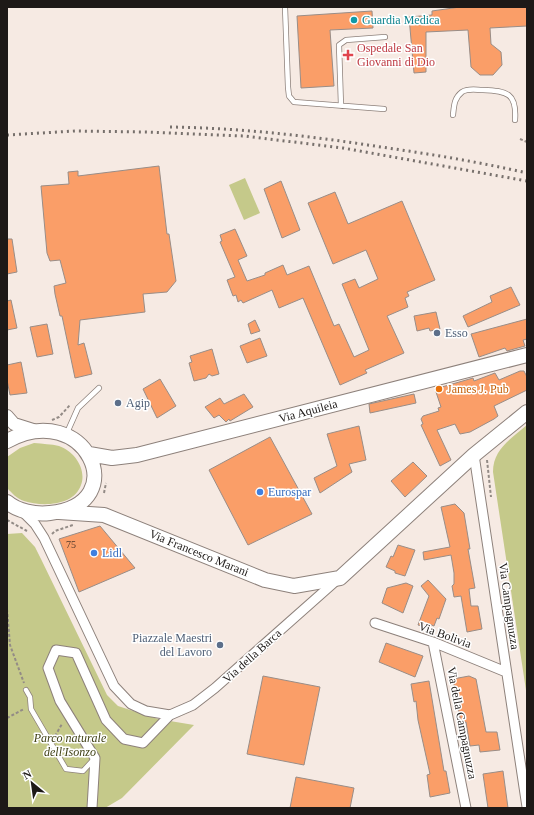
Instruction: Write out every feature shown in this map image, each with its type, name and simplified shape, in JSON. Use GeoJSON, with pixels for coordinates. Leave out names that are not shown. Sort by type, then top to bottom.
{"type":"FeatureCollection","features":[{"type":"Feature","properties":{"kind":"main road","name":"Via Aquileia"},"geometry":{"type":"LineString","coordinates":[[89,454],[112,458],[137,456],[527,355]]}},
{"type":"Feature","properties":{"kind":"main road","name":"Via della Barca"},"geometry":{"type":"LineString","coordinates":[[340,578],[474,455],[527,412]]}},
{"type":"Feature","properties":{"kind":"main road"},"geometry":{"type":"LineString","coordinates":[[7,416],[14,424],[33,430],[66,434],[80,444],[89,454],[95,470],[93,487],[84,499],[71,509],[47,514],[21,510],[7,502]]}},
{"type":"Feature","properties":{"kind":"main road"},"geometry":{"type":"LineString","coordinates":[[7,441],[33,430]]}},
{"type":"Feature","properties":{"kind":"main road","name":"Via Francesco Marani"},"geometry":{"type":"LineString","coordinates":[[59,512],[104,515],[130,524],[265,580],[294,586],[340,578]]}},
{"type":"Feature","properties":{"kind":"street","name":"Via Campagnuzza"},"geometry":{"type":"LineString","coordinates":[[474,455],[527,807]]}},
{"type":"Feature","properties":{"kind":"street"},"geometry":{"type":"LineString","coordinates":[[21,510],[35,524],[44,538],[114,686],[131,704],[146,711],[170,715]]}},
{"type":"Feature","properties":{"kind":"street","name":"Via della Barca"},"geometry":{"type":"LineString","coordinates":[[170,715],[193,705],[215,688],[340,578]]}},
{"type":"Feature","properties":{"kind":"street","name":"Via Bolivia"},"geometry":{"type":"LineString","coordinates":[[375,623],[433,642],[506,672]]}},
{"type":"Feature","properties":{"kind":"street","name":"Via della Campagnuzza"},"geometry":{"type":"LineString","coordinates":[[433,642],[466,808]]}},
{"type":"Feature","properties":{"kind":"street"},"geometry":{"type":"LineString","coordinates":[[92,808],[95,758],[60,701],[48,668],[56,650],[76,653],[106,720],[124,739],[143,743],[170,715]]}},
{"type":"Feature","properties":{"kind":"lane"},"geometry":{"type":"LineString","coordinates":[[285,7],[289,96],[294,102],[384,109]]}},
{"type":"Feature","properties":{"kind":"lane"},"geometry":{"type":"LineString","coordinates":[[341,106],[339,45],[346,40],[385,37]]}},
{"type":"Feature","properties":{"kind":"lane"},"geometry":{"type":"LineString","coordinates":[[453,115],[457,98],[463,91],[469,89],[500,91],[507,93],[513,100],[516,110],[515,120]]}},
{"type":"Feature","properties":{"kind":"lane"},"geometry":{"type":"LineString","coordinates":[[66,434],[78,408],[99,388]]}},
{"type":"Feature","properties":{"kind":"lane"},"geometry":{"type":"LineString","coordinates":[[26,690],[30,697],[31,709],[66,769],[82,771],[95,758]]}},
{"type":"Feature","properties":{"kind":"path"},"geometry":{"type":"LineString","coordinates":[[520,139],[527,142]]}},
{"type":"Feature","properties":{"kind":"path"},"geometry":{"type":"LineString","coordinates":[[102,498],[106,482]]}},
{"type":"Feature","properties":{"kind":"path"},"geometry":{"type":"LineString","coordinates":[[7,520],[30,534]]}},
{"type":"Feature","properties":{"kind":"path"},"geometry":{"type":"LineString","coordinates":[[52,538],[52,533],[55,531],[79,523]]}},
{"type":"Feature","properties":{"kind":"path"},"geometry":{"type":"LineString","coordinates":[[7,609],[10,645],[26,690]]}},
{"type":"Feature","properties":{"kind":"path"},"geometry":{"type":"LineString","coordinates":[[7,718],[30,706]]}},
{"type":"Feature","properties":{"kind":"path"},"geometry":{"type":"LineString","coordinates":[[51,744],[68,715]]}},
{"type":"Feature","properties":{"kind":"green space"},"geometry":{"type":"Polygon","coordinates":[[[245,178],[260,213],[244,220],[229,185],[245,178]]]}},
{"type":"Feature","properties":{"kind":"green space"},"geometry":{"type":"Polygon","coordinates":[[[527,425],[527,697],[493,472],[496,457],[504,445],[527,425]]]}},
{"type":"Feature","properties":{"kind":"green space"},"geometry":{"type":"Polygon","coordinates":[[[34,443],[50,444],[64,448],[78,461],[82,473],[81,485],[72,497],[57,503],[31,503],[19,499],[7,488],[7,457],[20,448],[34,443]]]}},
{"type":"Feature","properties":{"kind":"green space","name":"Parco naturale dell'Isonzo"},"geometry":{"type":"Polygon","coordinates":[[[22,533],[35,547],[107,695],[118,706],[158,719],[194,725],[122,798],[105,808],[7,808],[7,534],[22,533]]]}},
{"type":"Feature","properties":{"kind":"building"},"geometry":{"type":"Polygon","coordinates":[[[460,7],[527,7],[527,26],[490,28],[491,44],[501,52],[502,65],[493,75],[480,75],[471,67],[468,30],[426,32],[426,72],[414,73],[409,17],[432,15],[432,11],[460,7]]]}},
{"type":"Feature","properties":{"kind":"building"},"geometry":{"type":"Polygon","coordinates":[[[372,11],[373,28],[330,30],[334,86],[301,88],[297,16],[372,11]]]}},
{"type":"Feature","properties":{"kind":"building"},"geometry":{"type":"Polygon","coordinates":[[[159,166],[167,234],[169,234],[176,281],[167,292],[143,294],[145,312],[80,320],[78,345],[84,343],[92,374],[75,378],[54,286],[66,283],[60,260],[50,261],[47,253],[41,186],[69,184],[68,172],[78,171],[78,176],[159,166]]]}},
{"type":"Feature","properties":{"kind":"building"},"geometry":{"type":"Polygon","coordinates":[[[281,181],[300,230],[282,238],[264,189],[281,181]]]}},
{"type":"Feature","properties":{"kind":"building"},"geometry":{"type":"Polygon","coordinates":[[[335,192],[348,224],[402,201],[435,280],[407,292],[409,296],[405,298],[408,307],[387,316],[404,353],[365,370],[367,373],[340,385],[303,298],[279,308],[272,290],[243,303],[241,300],[238,302],[236,295],[233,296],[227,280],[235,277],[220,242],[222,241],[220,235],[235,229],[247,256],[238,260],[247,281],[265,275],[265,273],[283,265],[287,275],[309,266],[334,326],[339,324],[354,357],[369,350],[342,284],[355,279],[359,288],[378,279],[366,250],[333,264],[308,203],[335,192]]]}},
{"type":"Feature","properties":{"kind":"building"},"geometry":{"type":"Polygon","coordinates":[[[7,239],[12,239],[17,272],[7,274],[7,239]]]}},
{"type":"Feature","properties":{"kind":"building"},"geometry":{"type":"Polygon","coordinates":[[[511,287],[520,305],[468,327],[463,316],[492,302],[490,296],[511,287]]]}},
{"type":"Feature","properties":{"kind":"building"},"geometry":{"type":"Polygon","coordinates":[[[11,300],[17,328],[7,330],[7,301],[11,300]]]}},
{"type":"Feature","properties":{"kind":"building"},"geometry":{"type":"Polygon","coordinates":[[[436,312],[440,329],[430,331],[429,328],[417,331],[414,316],[436,312]]]}},
{"type":"Feature","properties":{"kind":"building"},"geometry":{"type":"Polygon","coordinates":[[[527,319],[527,339],[523,340],[525,346],[507,351],[505,348],[479,357],[471,334],[527,319]]]}},
{"type":"Feature","properties":{"kind":"building"},"geometry":{"type":"Polygon","coordinates":[[[255,320],[260,331],[251,334],[248,324],[255,320]]]}},
{"type":"Feature","properties":{"kind":"building"},"geometry":{"type":"Polygon","coordinates":[[[47,324],[53,354],[37,357],[30,327],[47,324]]]}},
{"type":"Feature","properties":{"kind":"building"},"geometry":{"type":"Polygon","coordinates":[[[260,338],[267,356],[247,363],[240,346],[260,338]]]}},
{"type":"Feature","properties":{"kind":"building"},"geometry":{"type":"Polygon","coordinates":[[[212,349],[219,374],[212,376],[209,374],[206,378],[194,381],[189,363],[192,362],[190,356],[212,349]]]}},
{"type":"Feature","properties":{"kind":"building"},"geometry":{"type":"Polygon","coordinates":[[[21,362],[27,393],[10,395],[7,380],[7,365],[21,362]]]}},
{"type":"Feature","properties":{"kind":"building"},"geometry":{"type":"Polygon","coordinates":[[[520,371],[524,371],[527,377],[527,390],[494,406],[498,416],[494,419],[470,432],[460,434],[455,424],[437,430],[451,460],[440,466],[421,425],[423,424],[421,419],[423,416],[439,411],[438,408],[441,407],[435,389],[473,378],[474,381],[495,373],[499,380],[520,371]]]}},
{"type":"Feature","properties":{"kind":"building"},"geometry":{"type":"Polygon","coordinates":[[[160,379],[176,406],[157,418],[143,389],[160,379]]]}},
{"type":"Feature","properties":{"kind":"building"},"geometry":{"type":"Polygon","coordinates":[[[244,394],[253,407],[230,421],[229,419],[226,422],[219,415],[214,418],[205,407],[220,398],[224,404],[244,394]]]}},
{"type":"Feature","properties":{"kind":"building"},"geometry":{"type":"Polygon","coordinates":[[[414,394],[416,403],[370,413],[369,404],[414,394]]]}},
{"type":"Feature","properties":{"kind":"building"},"geometry":{"type":"Polygon","coordinates":[[[359,426],[366,460],[349,464],[352,472],[320,493],[314,478],[337,466],[327,434],[359,426]]]}},
{"type":"Feature","properties":{"kind":"building","name":"Eurospar"},"geometry":{"type":"Polygon","coordinates":[[[270,437],[312,514],[248,545],[209,470],[270,437]]]}},
{"type":"Feature","properties":{"kind":"building"},"geometry":{"type":"Polygon","coordinates":[[[413,462],[427,476],[405,497],[391,481],[413,462]]]}},
{"type":"Feature","properties":{"kind":"building"},"geometry":{"type":"Polygon","coordinates":[[[455,504],[464,513],[470,549],[468,549],[475,588],[469,589],[471,606],[478,606],[482,629],[467,632],[461,596],[454,597],[452,586],[454,584],[454,573],[451,555],[424,560],[423,552],[450,547],[441,507],[455,504]]]}},
{"type":"Feature","properties":{"kind":"building","name":"Lidl"},"geometry":{"type":"Polygon","coordinates":[[[100,526],[135,568],[79,592],[59,539],[100,526]]]}},
{"type":"Feature","properties":{"kind":"building"},"geometry":{"type":"Polygon","coordinates":[[[398,545],[415,550],[405,576],[395,573],[395,571],[386,567],[391,556],[393,557],[398,545]]]}},
{"type":"Feature","properties":{"kind":"building"},"geometry":{"type":"Polygon","coordinates":[[[428,580],[446,599],[439,619],[437,618],[434,626],[429,624],[428,628],[418,625],[429,596],[421,586],[428,580]]]}},
{"type":"Feature","properties":{"kind":"building"},"geometry":{"type":"Polygon","coordinates":[[[406,583],[413,586],[403,613],[382,603],[387,588],[406,583]]]}},
{"type":"Feature","properties":{"kind":"building"},"geometry":{"type":"Polygon","coordinates":[[[386,643],[423,656],[415,677],[379,662],[386,643]]]}},
{"type":"Feature","properties":{"kind":"building"},"geometry":{"type":"Polygon","coordinates":[[[263,676],[320,687],[304,765],[247,754],[263,676]]]}},
{"type":"Feature","properties":{"kind":"building"},"geometry":{"type":"Polygon","coordinates":[[[469,676],[476,679],[486,732],[497,732],[500,750],[480,752],[479,745],[470,746],[466,722],[461,723],[453,679],[469,676]]]}},
{"type":"Feature","properties":{"kind":"building"},"geometry":{"type":"Polygon","coordinates":[[[429,681],[444,771],[446,771],[450,793],[430,797],[427,775],[430,774],[418,720],[416,701],[414,702],[411,684],[429,681]]]}},
{"type":"Feature","properties":{"kind":"building"},"geometry":{"type":"Polygon","coordinates":[[[503,771],[508,808],[488,808],[483,774],[503,771]]]}},
{"type":"Feature","properties":{"kind":"building"},"geometry":{"type":"Polygon","coordinates":[[[296,777],[354,788],[350,808],[290,808],[296,777]]]}},
{"type":"Feature","properties":{"kind":"railway"},"geometry":{"type":"LineString","coordinates":[[170,127],[250,131],[328,139],[454,158],[527,173]]}},
{"type":"Feature","properties":{"kind":"railway"},"geometry":{"type":"LineString","coordinates":[[7,135],[75,131],[244,136],[343,148],[527,181]]}},
{"type":"Feature","properties":{"kind":"place","name":"Guardia Medica"},"geometry":{"type":"Point","coordinates":[354,20]}},
{"type":"Feature","properties":{"kind":"place","name":"Ospedale San Giovanni di Dio"},"geometry":{"type":"Point","coordinates":[348,55]}},
{"type":"Feature","properties":{"kind":"place","name":"Esso"},"geometry":{"type":"Point","coordinates":[437,333]}},
{"type":"Feature","properties":{"kind":"place","name":"James J. Pub"},"geometry":{"type":"Point","coordinates":[439,389]}},
{"type":"Feature","properties":{"kind":"place","name":"Agip"},"geometry":{"type":"Point","coordinates":[118,403]}},
{"type":"Feature","properties":{"kind":"place","name":"Eurospar"},"geometry":{"type":"Point","coordinates":[260,492]}},
{"type":"Feature","properties":{"kind":"place","name":"Lidl"},"geometry":{"type":"Point","coordinates":[94,553]}},
{"type":"Feature","properties":{"kind":"place","name":"Piazzale Maestri del Lavoro"},"geometry":{"type":"Point","coordinates":[220,645]}}]}
